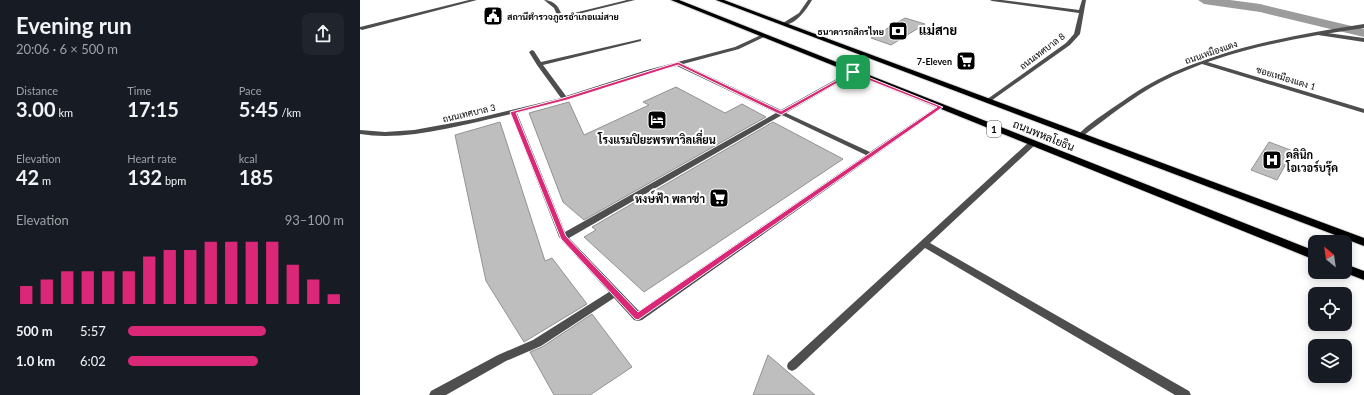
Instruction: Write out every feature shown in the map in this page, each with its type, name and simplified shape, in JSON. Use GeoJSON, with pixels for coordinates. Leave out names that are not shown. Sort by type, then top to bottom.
{"type":"FeatureCollection","features":[{"type":"Feature","properties":{"kind":"main road","name":"ถนนพหลโยธิน"},"geometry":{"type":"LineString","coordinates":[[674,0],[1308,253]]}},
{"type":"Feature","properties":{"kind":"main road","name":"ถนนพหลโยธิน"},"geometry":{"type":"LineString","coordinates":[[718,0],[1364,242]]}},
{"type":"Feature","properties":{"kind":"main road"},"geometry":{"type":"LineString","coordinates":[[1352,271],[1364,276]]}},
{"type":"Feature","properties":{"kind":"street"},"geometry":{"type":"LineString","coordinates":[[362,28],[475,0]]}},
{"type":"Feature","properties":{"kind":"street"},"geometry":{"type":"LineString","coordinates":[[546,0],[556,7],[559,14],[570,15],[633,0]]}},
{"type":"Feature","properties":{"kind":"street"},"geometry":{"type":"LineString","coordinates":[[785,24],[801,14],[810,0]]}},
{"type":"Feature","properties":{"kind":"street"},"geometry":{"type":"LineString","coordinates":[[992,0],[1081,12]]}},
{"type":"Feature","properties":{"kind":"street","name":"ถนนเทศบาล 8"},"geometry":{"type":"LineString","coordinates":[[988,101],[1068,44],[1077,34],[1084,0]]}},
{"type":"Feature","properties":{"kind":"street","name":"ถนนเหมืองแดง"},"geometry":{"type":"LineString","coordinates":[[1081,135],[1121,105],[1159,81],[1204,63],[1246,49],[1364,26]]}},
{"type":"Feature","properties":{"kind":"street"},"geometry":{"type":"LineString","coordinates":[[1320,34],[1364,40]]}},
{"type":"Feature","properties":{"kind":"street","name":"ถนนเทศบาล 3"},"geometry":{"type":"LineString","coordinates":[[361,133],[385,134],[438,129],[513,112],[565,99],[678,64],[737,48],[763,36]]}},
{"type":"Feature","properties":{"kind":"street"},"geometry":{"type":"LineString","coordinates":[[539,64],[639,40]]}},
{"type":"Feature","properties":{"kind":"street"},"geometry":{"type":"LineString","coordinates":[[532,52],[565,99]]}},
{"type":"Feature","properties":{"kind":"street","name":"ซอยเหมืองแดง 1"},"geometry":{"type":"LineString","coordinates":[[1204,63],[1364,111]]}},
{"type":"Feature","properties":{"kind":"street"},"geometry":{"type":"LineString","coordinates":[[678,64],[871,155]]}},
{"type":"Feature","properties":{"kind":"street"},"geometry":{"type":"LineString","coordinates":[[563,237],[853,72]]}},
{"type":"Feature","properties":{"kind":"street"},"geometry":{"type":"LineString","coordinates":[[513,112],[563,237],[638,317],[940,107]]}},
{"type":"Feature","properties":{"kind":"street"},"geometry":{"type":"LineString","coordinates":[[792,366],[1032,144]]}},
{"type":"Feature","properties":{"kind":"street"},"geometry":{"type":"LineString","coordinates":[[924,244],[1185,395]]}},
{"type":"Feature","properties":{"kind":"street"},"geometry":{"type":"LineString","coordinates":[[435,395],[502,358],[537,343],[615,293]]}},
{"type":"Feature","properties":{"kind":"building","name":"ธนาคารกสิกรไทย"},"geometry":{"type":"Polygon","coordinates":[[[905,18],[925,24],[891,45],[871,38],[905,18]]]}},
{"type":"Feature","properties":{"kind":"building"},"geometry":{"type":"Polygon","coordinates":[[[676,87],[725,113],[742,104],[766,117],[584,220],[563,202],[529,113],[569,102],[584,135],[649,105],[643,102],[676,87]]]}},
{"type":"Feature","properties":{"kind":"building"},"geometry":{"type":"Polygon","coordinates":[[[500,122],[545,261],[552,258],[587,304],[524,342],[486,281],[455,135],[500,122]]]}},
{"type":"Feature","properties":{"kind":"building","name":"หงษ์ฟ้า พลาซ่า"},"geometry":{"type":"Polygon","coordinates":[[[773,122],[843,159],[644,292],[584,237],[596,230],[592,227],[773,122]]]}},
{"type":"Feature","properties":{"kind":"building","name":"คลินิก โอเวอร์บรุ๊ค"},"geometry":{"type":"Polygon","coordinates":[[[1269,142],[1293,151],[1277,180],[1251,170],[1269,142]]]}},
{"type":"Feature","properties":{"kind":"building"},"geometry":{"type":"Polygon","coordinates":[[[592,314],[632,367],[590,395],[554,395],[530,352],[542,347],[592,314]]]}},
{"type":"Feature","properties":{"kind":"building"},"geometry":{"type":"Polygon","coordinates":[[[768,355],[815,395],[753,395],[768,355]]]}},
{"type":"Feature","properties":{"kind":"waterway"},"geometry":{"type":"LineString","coordinates":[[1204,0],[1260,8],[1364,33]]}},
{"type":"Feature","properties":{"kind":"place","name":"สถานีตำรวจภูธรอำเภอแม่สาย"},"geometry":{"type":"Point","coordinates":[493,16]}},
{"type":"Feature","properties":{"kind":"place","name":"ธนาคารกสิกรไทย"},"geometry":{"type":"Point","coordinates":[898,31]}},
{"type":"Feature","properties":{"kind":"place","name":"7-Eleven"},"geometry":{"type":"Point","coordinates":[966,61]}},
{"type":"Feature","properties":{"kind":"place","name":"โรงแรมปิยะพรพาวิลเลี่ยน"},"geometry":{"type":"Point","coordinates":[657,120]}},
{"type":"Feature","properties":{"kind":"place","name":"คลินิก โอเวอร์บรุ๊ค"},"geometry":{"type":"Point","coordinates":[1272,160]}},
{"type":"Feature","properties":{"kind":"place","name":"หงษ์ฟ้า พลาซ่า"},"geometry":{"type":"Point","coordinates":[719,198]}},
{"type":"Feature","properties":{"kind":"district","name":"แม่สาย"},"geometry":{"type":"Point","coordinates":[938,30]}},
{"type":"Feature","properties":{"kind":"route"},"geometry":{"type":"LineString","coordinates":[[678,64],[781,113],[853,72],[940,107],[638,317],[563,237],[513,112],[565,99],[649,71],[678,64]]}}]}
